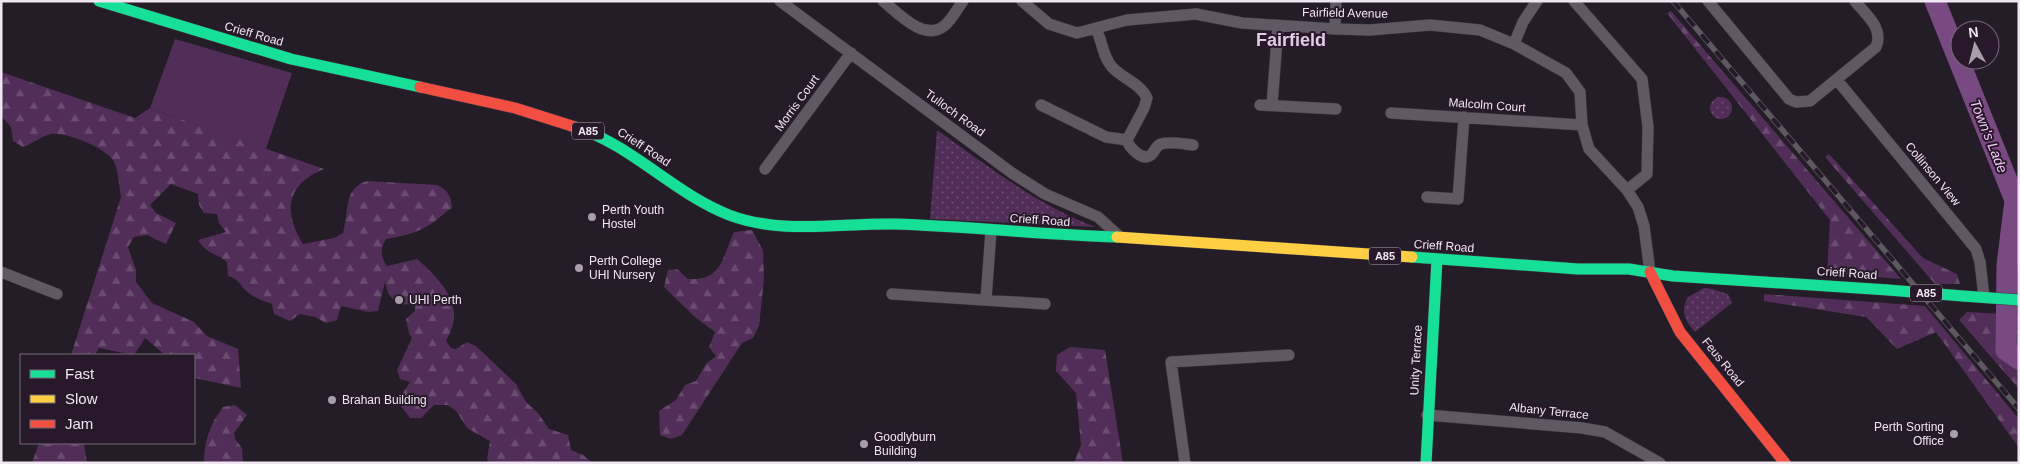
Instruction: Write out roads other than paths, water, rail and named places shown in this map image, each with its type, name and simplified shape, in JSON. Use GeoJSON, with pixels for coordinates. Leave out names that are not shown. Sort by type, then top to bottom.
{"type":"FeatureCollection","features":[{"type":"Feature","properties":{"kind":"main road","name":"Crieff Road"},"geometry":{"type":"LineString","coordinates":[[99,1],[120,4],[291,59],[469,97],[577,127],[622,147],[699,199],[726,214],[750,222],[794,227],[871,224],[1120,237],[1650,272],[1673,276],[2019,300]]}},
{"type":"Feature","properties":{"kind":"main road","name":"Unity Terrace"},"geometry":{"type":"LineString","coordinates":[[1426,463],[1427,415],[1437,259]]}},
{"type":"Feature","properties":{"kind":"main road","name":"Feus Road"},"geometry":{"type":"LineString","coordinates":[[1650,272],[1680,332],[1785,463]]}},
{"type":"Feature","properties":{"kind":"street","name":"Tulloch Road"},"geometry":{"type":"LineString","coordinates":[[780,1],[1012,173],[1046,194],[1098,218],[1120,237]]}},
{"type":"Feature","properties":{"kind":"street"},"geometry":{"type":"LineString","coordinates":[[883,1],[918,28],[929,31],[938,30],[945,25],[963,1]]}},
{"type":"Feature","properties":{"kind":"street"},"geometry":{"type":"LineString","coordinates":[[1335,29],[1336,1]]}},
{"type":"Feature","properties":{"kind":"street"},"geometry":{"type":"LineString","coordinates":[[1514,44],[1523,22],[1537,1]]}},
{"type":"Feature","properties":{"kind":"street"},"geometry":{"type":"LineString","coordinates":[[1574,1],[1642,79],[1648,127],[1647,174],[1627,190]]}},
{"type":"Feature","properties":{"kind":"street"},"geometry":{"type":"LineString","coordinates":[[1708,1],[1789,99],[1796,102],[1810,101],[1876,47],[1879,41],[1878,28],[1855,1]]}},
{"type":"Feature","properties":{"kind":"street","name":"Fairfield Avenue"},"geometry":{"type":"LineString","coordinates":[[1026,2],[1049,24],[1077,33],[1127,20],[1196,14],[1242,23],[1335,29],[1370,30],[1430,25],[1480,30],[1514,44],[1566,73],[1580,92],[1582,125],[1589,149],[1627,190],[1638,207],[1642,220],[1650,272]]}},
{"type":"Feature","properties":{"kind":"street"},"geometry":{"type":"LineString","coordinates":[[1278,26],[1266,105],[1336,109]]}},
{"type":"Feature","properties":{"kind":"street"},"geometry":{"type":"LineString","coordinates":[[1096,28],[1109,63],[1118,74],[1141,89],[1147,98],[1144,108],[1127,140]]}},
{"type":"Feature","properties":{"kind":"street","name":"Morris Court"},"geometry":{"type":"LineString","coordinates":[[765,168],[851,53]]}},
{"type":"Feature","properties":{"kind":"street","name":"Collinson View"},"geometry":{"type":"LineString","coordinates":[[1836,80],[1976,249],[1980,262],[1984,297]]}},
{"type":"Feature","properties":{"kind":"street"},"geometry":{"type":"LineString","coordinates":[[1041,105],[1106,137],[1127,140],[1135,152],[1146,156],[1151,155],[1157,146],[1163,144],[1193,144]]}},
{"type":"Feature","properties":{"kind":"street","name":"Malcolm Court"},"geometry":{"type":"LineString","coordinates":[[1391,113],[1582,125]]}},
{"type":"Feature","properties":{"kind":"street"},"geometry":{"type":"LineString","coordinates":[[1427,198],[1458,200],[1464,117]]}},
{"type":"Feature","properties":{"kind":"street"},"geometry":{"type":"LineString","coordinates":[[986,299],[991,231]]}},
{"type":"Feature","properties":{"kind":"street"},"geometry":{"type":"LineString","coordinates":[[1,272],[57,294]]}},
{"type":"Feature","properties":{"kind":"street"},"geometry":{"type":"LineString","coordinates":[[892,294],[1045,304]]}},
{"type":"Feature","properties":{"kind":"street"},"geometry":{"type":"LineString","coordinates":[[1185,463],[1171,362],[1289,355]]}},
{"type":"Feature","properties":{"kind":"street","name":"Albany Terrace"},"geometry":{"type":"LineString","coordinates":[[1427,415],[1582,428],[1605,432],[1660,463]]}},
{"type":"Feature","properties":{"kind":"waterway","name":"Town's Lade"},"geometry":{"type":"LineString","coordinates":[[1935,1],[2015,200],[2007,265],[2006,350],[2019,359]]}},
{"type":"Feature","properties":{"kind":"railway"},"geometry":{"type":"LineString","coordinates":[[1673,1],[2019,409]]}},
{"type":"Feature","properties":{"kind":"place","name":"Perth Youth Hostel"},"geometry":{"type":"Point","coordinates":[592,217]}},
{"type":"Feature","properties":{"kind":"place","name":"Perth College UHI Nursery"},"geometry":{"type":"Point","coordinates":[579,268]}},
{"type":"Feature","properties":{"kind":"place","name":"UHI Perth"},"geometry":{"type":"Point","coordinates":[399,300]}},
{"type":"Feature","properties":{"kind":"place","name":"Brahan Building"},"geometry":{"type":"Point","coordinates":[332,400]}},
{"type":"Feature","properties":{"kind":"place","name":"Perth Sorting Office"},"geometry":{"type":"Point","coordinates":[1954,434]}},
{"type":"Feature","properties":{"kind":"place","name":"Goodlyburn Building"},"geometry":{"type":"Point","coordinates":[864,444]}},
{"type":"Feature","properties":{"kind":"district","name":"Fairfield"},"geometry":{"type":"Point","coordinates":[1291,40]}}]}
